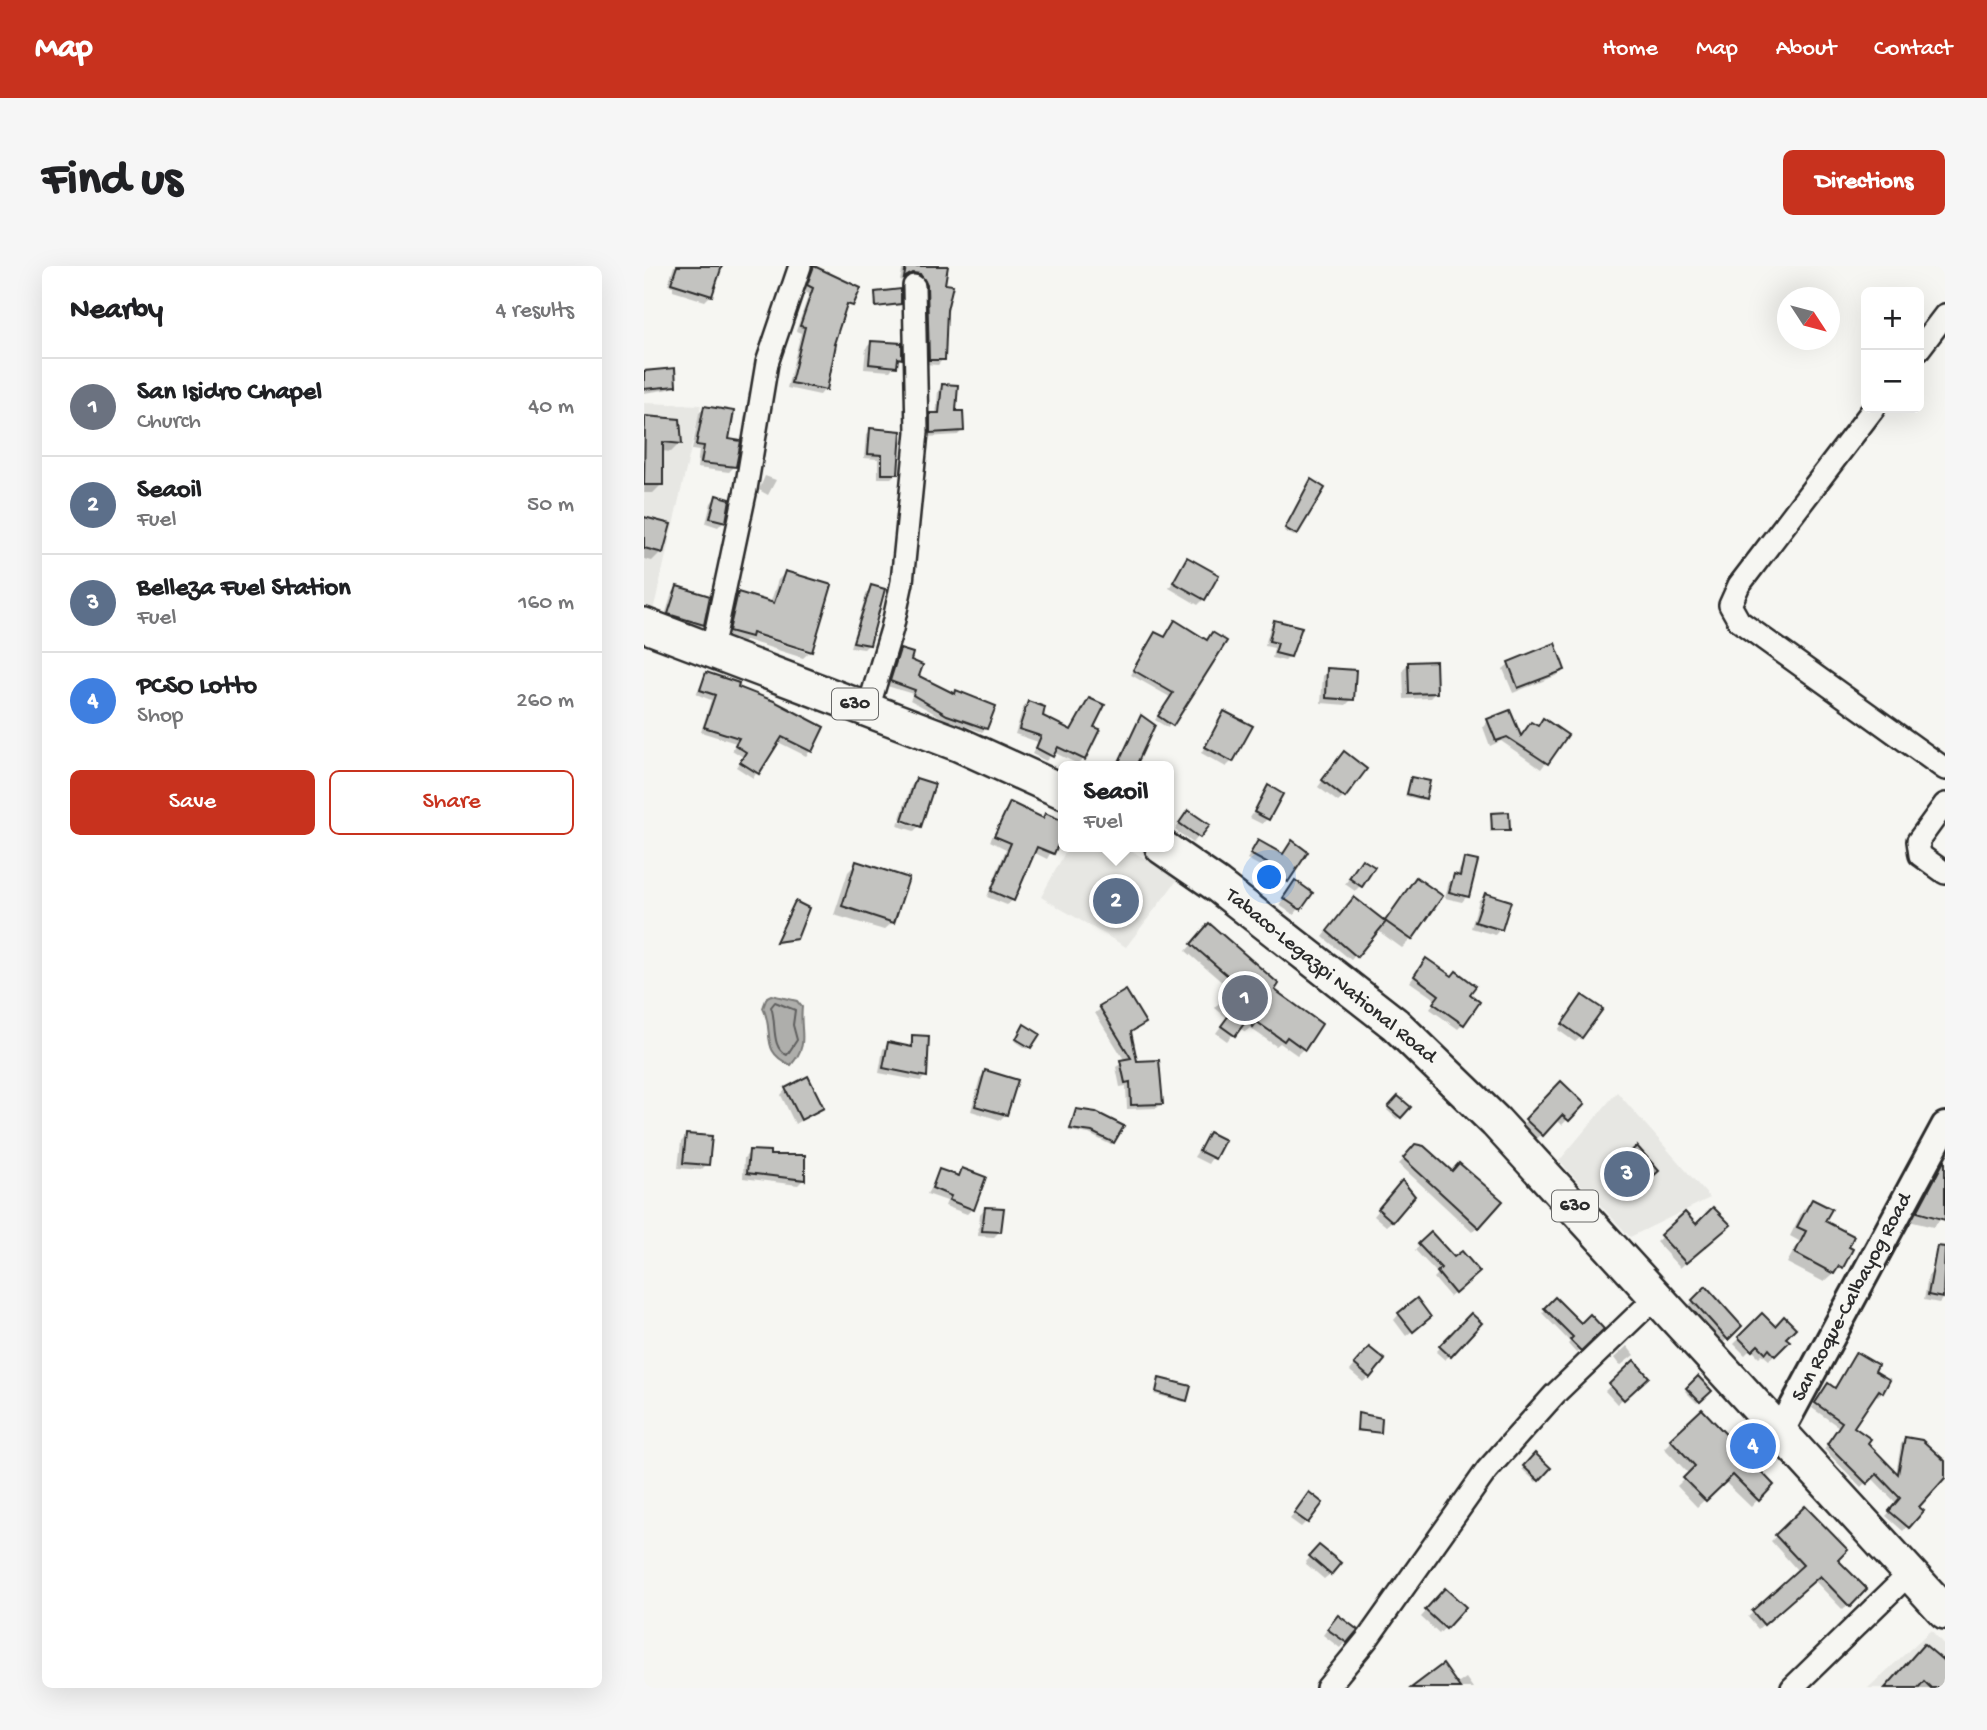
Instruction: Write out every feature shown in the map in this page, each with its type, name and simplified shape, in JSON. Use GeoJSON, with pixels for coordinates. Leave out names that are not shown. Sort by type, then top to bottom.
{"type":"FeatureCollection","features":[{"type":"Feature","properties":{"kind":"main road","name":"630"},"geometry":{"type":"LineString","coordinates":[[644,625],[868,709],[1002,763],[1058,790]]}},
{"type":"Feature","properties":{"kind":"main road","name":"Tabaco-Legazpi National Road"},"geometry":{"type":"LineString","coordinates":[[1169,852],[1217,885],[1395,1024],[1496,1122],[1945,1612]]}},
{"type":"Feature","properties":{"kind":"street"},"geometry":{"type":"LineString","coordinates":[[712,649],[746,489],[767,363],[800,266]]}},
{"type":"Feature","properties":{"kind":"street"},"geometry":{"type":"LineString","coordinates":[[868,709],[892,629],[902,582],[917,432],[914,286]]}},
{"type":"Feature","properties":{"kind":"street"},"geometry":{"type":"LineString","coordinates":[[1924,342],[1945,315]]}},
{"type":"Feature","properties":{"kind":"street"},"geometry":{"type":"LineString","coordinates":[[1870,413],[1739,585],[1730,605],[1739,621],[1945,769]]}},
{"type":"Feature","properties":{"kind":"street"},"geometry":{"type":"LineString","coordinates":[[1945,804],[1919,841],[1920,855],[1945,873]]}},
{"type":"Feature","properties":{"kind":"street","name":"San Roque-Calbayog Road"},"geometry":{"type":"LineString","coordinates":[[1780,1432],[1945,1126]]}},
{"type":"Feature","properties":{"kind":"street"},"geometry":{"type":"LineString","coordinates":[[1327,1688],[1368,1638],[1487,1470],[1555,1394],[1657,1296]]}},
{"type":"Feature","properties":{"kind":"street"},"geometry":{"type":"LineString","coordinates":[[1792,1688],[1910,1573]]}},
{"type":"Feature","properties":{"kind":"shaded area"},"geometry":{"type":"Polygon","coordinates":[[[644,403],[701,405],[653,611],[644,607],[644,403]]]}},
{"type":"Feature","properties":{"kind":"shaded area"},"geometry":{"type":"Polygon","coordinates":[[[1065,852],[1134,852],[1178,879],[1126,947],[1041,897],[1065,852]]]}},
{"type":"Feature","properties":{"kind":"shaded area"},"geometry":{"type":"Polygon","coordinates":[[[1617,1092],[1710,1198],[1630,1237],[1559,1161],[1617,1092]]]}},
{"type":"Feature","properties":{"kind":"shaded area"},"geometry":{"type":"Polygon","coordinates":[[[1931,1630],[1945,1646],[1945,1688],[1868,1688],[1931,1630]]]}},
{"type":"Feature","properties":{"kind":"water"},"geometry":{"type":"Polygon","coordinates":[[[771,995],[797,1001],[802,1007],[802,1044],[791,1065],[775,1054],[769,1041],[763,1008],[767,997],[771,995]]]}},
{"type":"Feature","properties":{"kind":"building"},"geometry":{"type":"Polygon","coordinates":[[[677,266],[722,266],[712,296],[671,283],[677,266]]]}},
{"type":"Feature","properties":{"kind":"building"},"geometry":{"type":"Polygon","coordinates":[[[814,266],[861,288],[853,306],[847,304],[834,344],[827,390],[791,383],[805,327],[800,326],[813,288],[807,285],[814,266]]]}},
{"type":"Feature","properties":{"kind":"building"},"geometry":{"type":"Polygon","coordinates":[[[906,266],[948,266],[945,284],[953,285],[947,310],[945,360],[929,360],[927,285],[920,274],[913,273],[904,278],[906,266]]]}},
{"type":"Feature","properties":{"kind":"building"},"geometry":{"type":"Polygon","coordinates":[[[901,289],[901,304],[876,307],[875,292],[901,289]]]}},
{"type":"Feature","properties":{"kind":"building"},"geometry":{"type":"Polygon","coordinates":[[[871,341],[902,343],[902,359],[898,358],[897,367],[869,364],[871,341]]]}},
{"type":"Feature","properties":{"kind":"building"},"geometry":{"type":"Polygon","coordinates":[[[675,368],[676,386],[644,389],[644,371],[675,368]]]}},
{"type":"Feature","properties":{"kind":"building"},"geometry":{"type":"Polygon","coordinates":[[[942,384],[958,385],[956,411],[963,411],[964,431],[930,433],[930,413],[939,413],[942,384]]]}},
{"type":"Feature","properties":{"kind":"building"},"geometry":{"type":"Polygon","coordinates":[[[704,406],[734,411],[729,439],[741,441],[736,467],[701,463],[704,446],[696,445],[704,406]]]}},
{"type":"Feature","properties":{"kind":"building"},"geometry":{"type":"Polygon","coordinates":[[[645,416],[680,419],[682,444],[663,442],[663,485],[644,485],[645,416]]]}},
{"type":"Feature","properties":{"kind":"building"},"geometry":{"type":"Polygon","coordinates":[[[870,428],[901,431],[898,474],[882,474],[882,455],[868,454],[870,428]]]}},
{"type":"Feature","properties":{"kind":"building"},"geometry":{"type":"Polygon","coordinates":[[[1311,479],[1325,488],[1297,535],[1285,528],[1311,479]]]}},
{"type":"Feature","properties":{"kind":"building"},"geometry":{"type":"Polygon","coordinates":[[[716,495],[730,499],[726,522],[710,518],[716,495]]]}},
{"type":"Feature","properties":{"kind":"building"},"geometry":{"type":"Polygon","coordinates":[[[644,517],[671,524],[663,553],[644,548],[644,517]]]}},
{"type":"Feature","properties":{"kind":"building"},"geometry":{"type":"Polygon","coordinates":[[[1187,557],[1219,575],[1205,600],[1173,582],[1187,557]]]}},
{"type":"Feature","properties":{"kind":"building"},"geometry":{"type":"Polygon","coordinates":[[[785,571],[832,585],[812,652],[752,633],[751,637],[729,631],[738,592],[774,603],[785,571]]]}},
{"type":"Feature","properties":{"kind":"building"},"geometry":{"type":"Polygon","coordinates":[[[871,585],[885,589],[870,645],[853,642],[871,585]]]}},
{"type":"Feature","properties":{"kind":"building"},"geometry":{"type":"Polygon","coordinates":[[[677,586],[710,596],[704,625],[668,614],[677,586]]]}},
{"type":"Feature","properties":{"kind":"building"},"geometry":{"type":"Polygon","coordinates":[[[1175,620],[1207,640],[1212,632],[1227,641],[1173,726],[1158,716],[1173,693],[1133,670],[1155,632],[1165,637],[1175,620]]]}},
{"type":"Feature","properties":{"kind":"building"},"geometry":{"type":"Polygon","coordinates":[[[1274,620],[1302,627],[1291,657],[1275,653],[1278,643],[1269,641],[1274,620]]]}},
{"type":"Feature","properties":{"kind":"building"},"geometry":{"type":"Polygon","coordinates":[[[1555,643],[1565,670],[1518,688],[1508,662],[1555,643]]]}},
{"type":"Feature","properties":{"kind":"building"},"geometry":{"type":"Polygon","coordinates":[[[900,649],[913,653],[911,660],[923,665],[919,676],[955,694],[956,690],[996,706],[987,729],[947,715],[913,695],[915,690],[890,681],[900,649]]]}},
{"type":"Feature","properties":{"kind":"building"},"geometry":{"type":"Polygon","coordinates":[[[1436,661],[1437,693],[1409,694],[1408,662],[1436,661]]]}},
{"type":"Feature","properties":{"kind":"building"},"geometry":{"type":"Polygon","coordinates":[[[1327,668],[1356,670],[1354,700],[1326,698],[1327,668]]]}},
{"type":"Feature","properties":{"kind":"building"},"geometry":{"type":"Polygon","coordinates":[[[706,672],[739,683],[738,687],[774,701],[824,727],[812,752],[782,737],[759,774],[740,762],[746,752],[735,745],[739,738],[704,727],[715,695],[700,690],[706,672]]]}},
{"type":"Feature","properties":{"kind":"building"},"geometry":{"type":"Polygon","coordinates":[[[1089,698],[1105,705],[1094,727],[1100,729],[1085,760],[1058,747],[1053,757],[1036,748],[1041,736],[1019,729],[1028,701],[1045,707],[1043,716],[1071,730],[1089,698]]]}},
{"type":"Feature","properties":{"kind":"building"},"geometry":{"type":"Polygon","coordinates":[[[1510,710],[1521,736],[1531,722],[1538,726],[1543,718],[1568,735],[1548,764],[1507,737],[1496,741],[1487,719],[1510,710]]]}},
{"type":"Feature","properties":{"kind":"building"},"geometry":{"type":"Polygon","coordinates":[[[1224,711],[1253,726],[1233,762],[1205,747],[1224,711]]]}},
{"type":"Feature","properties":{"kind":"building"},"geometry":{"type":"Polygon","coordinates":[[[1141,715],[1155,725],[1138,761],[1119,761],[1141,715]]]}},
{"type":"Feature","properties":{"kind":"building"},"geometry":{"type":"Polygon","coordinates":[[[1344,751],[1367,769],[1345,798],[1322,780],[1344,751]]]}},
{"type":"Feature","properties":{"kind":"building"},"geometry":{"type":"Polygon","coordinates":[[[1411,777],[1430,781],[1426,799],[1407,794],[1411,777]]]}},
{"type":"Feature","properties":{"kind":"building"},"geometry":{"type":"Polygon","coordinates":[[[916,778],[935,784],[921,827],[902,820],[916,778]]]}},
{"type":"Feature","properties":{"kind":"building"},"geometry":{"type":"Polygon","coordinates":[[[1268,785],[1283,794],[1269,820],[1254,812],[1268,785]]]}},
{"type":"Feature","properties":{"kind":"building"},"geometry":{"type":"Polygon","coordinates":[[[1010,802],[1043,818],[1045,813],[1058,819],[1058,845],[1054,854],[1037,847],[1014,901],[991,891],[1011,843],[994,836],[1010,802]]]}},
{"type":"Feature","properties":{"kind":"building"},"geometry":{"type":"Polygon","coordinates":[[[1188,810],[1210,825],[1200,838],[1179,823],[1188,810]]]}},
{"type":"Feature","properties":{"kind":"building"},"geometry":{"type":"Polygon","coordinates":[[[1509,812],[1510,830],[1492,830],[1491,813],[1509,812]]]}},
{"type":"Feature","properties":{"kind":"building"},"geometry":{"type":"Polygon","coordinates":[[[1258,840],[1283,854],[1292,840],[1308,852],[1288,882],[1272,870],[1274,867],[1250,854],[1258,840]]]}},
{"type":"Feature","properties":{"kind":"building"},"geometry":{"type":"Polygon","coordinates":[[[1464,858],[1478,861],[1469,897],[1449,892],[1454,874],[1460,876],[1464,858]]]}},
{"type":"Feature","properties":{"kind":"building"},"geometry":{"type":"Polygon","coordinates":[[[1362,859],[1375,867],[1362,887],[1349,878],[1362,859]]]}},
{"type":"Feature","properties":{"kind":"building"},"geometry":{"type":"Polygon","coordinates":[[[856,861],[909,878],[894,923],[842,906],[856,861]]]}},
{"type":"Feature","properties":{"kind":"building"},"geometry":{"type":"Polygon","coordinates":[[[1416,877],[1443,896],[1412,940],[1385,921],[1416,877]]]}},
{"type":"Feature","properties":{"kind":"building"},"geometry":{"type":"Polygon","coordinates":[[[1295,880],[1313,893],[1301,910],[1283,898],[1295,880]]]}},
{"type":"Feature","properties":{"kind":"building"},"geometry":{"type":"Polygon","coordinates":[[[1111,887],[1131,900],[1120,917],[1099,904],[1111,887]]]}},
{"type":"Feature","properties":{"kind":"building"},"geometry":{"type":"Polygon","coordinates":[[[1485,893],[1511,901],[1502,930],[1475,922],[1485,893]]]}},
{"type":"Feature","properties":{"kind":"building"},"geometry":{"type":"Polygon","coordinates":[[[1354,897],[1386,922],[1357,957],[1327,931],[1354,897]]]}},
{"type":"Feature","properties":{"kind":"building"},"geometry":{"type":"Polygon","coordinates":[[[795,901],[809,908],[797,939],[776,942],[795,901]]]}},
{"type":"Feature","properties":{"kind":"building"},"geometry":{"type":"Polygon","coordinates":[[[1209,923],[1279,984],[1275,990],[1322,1024],[1305,1050],[1287,1037],[1284,1041],[1257,1022],[1253,1027],[1246,1021],[1235,1036],[1221,1026],[1232,1011],[1220,1001],[1235,982],[1191,944],[1209,923]]]}},
{"type":"Feature","properties":{"kind":"building"},"geometry":{"type":"Polygon","coordinates":[[[1426,958],[1452,976],[1456,971],[1476,986],[1470,994],[1480,1002],[1464,1025],[1433,1003],[1439,995],[1414,976],[1426,958]]]}},
{"type":"Feature","properties":{"kind":"building"},"geometry":{"type":"Polygon","coordinates":[[[1126,990],[1146,1023],[1131,1032],[1137,1061],[1159,1060],[1163,1104],[1131,1105],[1130,1082],[1125,1083],[1120,1060],[1131,1058],[1099,1006],[1126,990]]]}},
{"type":"Feature","properties":{"kind":"building"},"geometry":{"type":"Polygon","coordinates":[[[1582,995],[1603,1009],[1582,1038],[1562,1024],[1582,995]]]}},
{"type":"Feature","properties":{"kind":"building"},"geometry":{"type":"Polygon","coordinates":[[[1024,1024],[1040,1034],[1031,1048],[1016,1039],[1024,1024]]]}},
{"type":"Feature","properties":{"kind":"building"},"geometry":{"type":"Polygon","coordinates":[[[912,1035],[929,1036],[927,1077],[883,1068],[888,1042],[912,1047],[912,1035]]]}},
{"type":"Feature","properties":{"kind":"building"},"geometry":{"type":"Polygon","coordinates":[[[985,1070],[1018,1080],[1007,1115],[975,1106],[985,1070]]]}},
{"type":"Feature","properties":{"kind":"building"},"geometry":{"type":"Polygon","coordinates":[[[808,1076],[824,1108],[801,1120],[785,1088],[808,1076]]]}},
{"type":"Feature","properties":{"kind":"building"},"geometry":{"type":"Polygon","coordinates":[[[1561,1081],[1585,1104],[1569,1121],[1562,1115],[1543,1136],[1525,1119],[1561,1081]]]}},
{"type":"Feature","properties":{"kind":"building"},"geometry":{"type":"Polygon","coordinates":[[[1398,1096],[1411,1107],[1401,1118],[1388,1107],[1398,1096]]]}},
{"type":"Feature","properties":{"kind":"building"},"geometry":{"type":"Polygon","coordinates":[[[1076,1109],[1096,1112],[1124,1126],[1114,1143],[1092,1132],[1070,1129],[1076,1109]]]}},
{"type":"Feature","properties":{"kind":"building"},"geometry":{"type":"Polygon","coordinates":[[[1209,1132],[1225,1140],[1215,1159],[1199,1151],[1209,1132]]]}},
{"type":"Feature","properties":{"kind":"building"},"geometry":{"type":"Polygon","coordinates":[[[686,1134],[712,1136],[709,1165],[683,1163],[686,1134]]]}},
{"type":"Feature","properties":{"kind":"building"},"geometry":{"type":"Polygon","coordinates":[[[1415,1144],[1424,1146],[1452,1171],[1459,1163],[1503,1201],[1479,1228],[1403,1158],[1415,1144]]]}},
{"type":"Feature","properties":{"kind":"building"},"geometry":{"type":"Polygon","coordinates":[[[1637,1146],[1659,1171],[1626,1200],[1604,1175],[1637,1146]]]}},
{"type":"Feature","properties":{"kind":"building"},"geometry":{"type":"Polygon","coordinates":[[[749,1150],[770,1151],[770,1155],[805,1155],[805,1180],[747,1173],[749,1150]]]}},
{"type":"Feature","properties":{"kind":"building"},"geometry":{"type":"Polygon","coordinates":[[[1945,1159],[1945,1220],[1917,1212],[1945,1159]]]}},
{"type":"Feature","properties":{"kind":"building"},"geometry":{"type":"Polygon","coordinates":[[[962,1168],[986,1177],[974,1210],[949,1200],[951,1196],[932,1188],[939,1169],[959,1176],[962,1168]]]}},
{"type":"Feature","properties":{"kind":"building"},"geometry":{"type":"Polygon","coordinates":[[[1402,1180],[1415,1196],[1393,1222],[1378,1209],[1402,1180]]]}},
{"type":"Feature","properties":{"kind":"building"},"geometry":{"type":"Polygon","coordinates":[[[1812,1199],[1832,1209],[1825,1221],[1854,1236],[1849,1247],[1853,1249],[1843,1268],[1839,1266],[1834,1274],[1795,1253],[1806,1231],[1797,1227],[1812,1199]]]}},
{"type":"Feature","properties":{"kind":"building"},"geometry":{"type":"Polygon","coordinates":[[[985,1207],[1004,1208],[1001,1232],[982,1231],[985,1207]]]}},
{"type":"Feature","properties":{"kind":"building"},"geometry":{"type":"Polygon","coordinates":[[[1713,1207],[1731,1225],[1686,1263],[1660,1235],[1685,1212],[1696,1224],[1713,1207]]]}},
{"type":"Feature","properties":{"kind":"building"},"geometry":{"type":"Polygon","coordinates":[[[1431,1232],[1454,1257],[1462,1251],[1480,1272],[1455,1294],[1437,1272],[1441,1268],[1418,1244],[1431,1232]]]}},
{"type":"Feature","properties":{"kind":"building"},"geometry":{"type":"Polygon","coordinates":[[[1937,1246],[1945,1247],[1943,1298],[1928,1295],[1937,1246]]]}},
{"type":"Feature","properties":{"kind":"building"},"geometry":{"type":"Polygon","coordinates":[[[1706,1286],[1742,1326],[1728,1340],[1692,1300],[1706,1286]]]}},
{"type":"Feature","properties":{"kind":"building"},"geometry":{"type":"Polygon","coordinates":[[[1555,1297],[1581,1323],[1590,1314],[1604,1329],[1581,1351],[1570,1340],[1573,1337],[1544,1308],[1555,1297]]]}},
{"type":"Feature","properties":{"kind":"building"},"geometry":{"type":"Polygon","coordinates":[[[1417,1298],[1431,1317],[1413,1332],[1398,1313],[1417,1298]]]}},
{"type":"Feature","properties":{"kind":"building"},"geometry":{"type":"Polygon","coordinates":[[[1471,1313],[1482,1323],[1451,1357],[1439,1346],[1471,1313]]]}},
{"type":"Feature","properties":{"kind":"building"},"geometry":{"type":"Polygon","coordinates":[[[1762,1313],[1775,1326],[1784,1316],[1796,1328],[1786,1338],[1790,1341],[1775,1356],[1769,1349],[1766,1353],[1758,1345],[1752,1351],[1738,1337],[1762,1313]]]}},
{"type":"Feature","properties":{"kind":"building"},"geometry":{"type":"Polygon","coordinates":[[[1369,1347],[1385,1360],[1370,1378],[1354,1364],[1369,1347]]]}},
{"type":"Feature","properties":{"kind":"building"},"geometry":{"type":"Polygon","coordinates":[[[1856,1352],[1878,1365],[1875,1371],[1890,1380],[1883,1393],[1879,1390],[1854,1427],[1871,1439],[1868,1443],[1898,1474],[1905,1437],[1922,1440],[1945,1461],[1945,1478],[1919,1507],[1924,1511],[1909,1528],[1889,1511],[1900,1498],[1877,1474],[1867,1484],[1827,1444],[1842,1422],[1815,1403],[1828,1383],[1835,1388],[1856,1352]]]}},
{"type":"Feature","properties":{"kind":"building"},"geometry":{"type":"Polygon","coordinates":[[[1634,1360],[1649,1377],[1624,1400],[1609,1384],[1634,1360]]]}},
{"type":"Feature","properties":{"kind":"building"},"geometry":{"type":"Polygon","coordinates":[[[1698,1376],[1712,1391],[1700,1402],[1686,1388],[1698,1376]]]}},
{"type":"Feature","properties":{"kind":"building"},"geometry":{"type":"Polygon","coordinates":[[[1159,1378],[1191,1386],[1187,1401],[1156,1392],[1159,1378]]]}},
{"type":"Feature","properties":{"kind":"building"},"geometry":{"type":"Polygon","coordinates":[[[1702,1409],[1774,1485],[1759,1501],[1733,1475],[1706,1501],[1683,1478],[1695,1466],[1670,1439],[1702,1409]]]}},
{"type":"Feature","properties":{"kind":"building"},"geometry":{"type":"Polygon","coordinates":[[[1358,1413],[1382,1418],[1381,1433],[1357,1430],[1358,1413]]]}},
{"type":"Feature","properties":{"kind":"building"},"geometry":{"type":"Polygon","coordinates":[[[1535,1453],[1551,1468],[1539,1481],[1523,1466],[1535,1453]]]}},
{"type":"Feature","properties":{"kind":"building"},"geometry":{"type":"Polygon","coordinates":[[[1309,1492],[1323,1503],[1308,1523],[1294,1513],[1309,1492]]]}},
{"type":"Feature","properties":{"kind":"building"},"geometry":{"type":"Polygon","coordinates":[[[1805,1506],[1848,1550],[1838,1560],[1867,1589],[1850,1607],[1820,1576],[1764,1625],[1752,1611],[1803,1565],[1775,1535],[1805,1506]]]}},
{"type":"Feature","properties":{"kind":"building"},"geometry":{"type":"Polygon","coordinates":[[[1319,1545],[1341,1563],[1331,1575],[1309,1556],[1319,1545]]]}},
{"type":"Feature","properties":{"kind":"building"},"geometry":{"type":"Polygon","coordinates":[[[1445,1588],[1466,1607],[1446,1629],[1425,1610],[1445,1588]]]}},
{"type":"Feature","properties":{"kind":"building"},"geometry":{"type":"Polygon","coordinates":[[[1338,1615],[1358,1630],[1347,1643],[1327,1629],[1338,1615]]]}},
{"type":"Feature","properties":{"kind":"building"},"geometry":{"type":"Polygon","coordinates":[[[1924,1644],[1945,1662],[1945,1688],[1931,1688],[1924,1681],[1918,1688],[1885,1688],[1924,1644]]]}},
{"type":"Feature","properties":{"kind":"building"},"geometry":{"type":"Polygon","coordinates":[[[1443,1664],[1460,1688],[1411,1688],[1443,1664]]]}},
{"type":"Feature","properties":{"kind":"place","name":"Seaoil"},"geometry":{"type":"Point","coordinates":[1116,901]}},
{"type":"Feature","properties":{"kind":"place","name":"San Isidro Chapel"},"geometry":{"type":"Point","coordinates":[1245,998]}},
{"type":"Feature","properties":{"kind":"place","name":"Belleza Fuel Station"},"geometry":{"type":"Point","coordinates":[1627,1174]}},
{"type":"Feature","properties":{"kind":"place","name":"PCSO Lotto"},"geometry":{"type":"Point","coordinates":[1753,1446]}}]}
